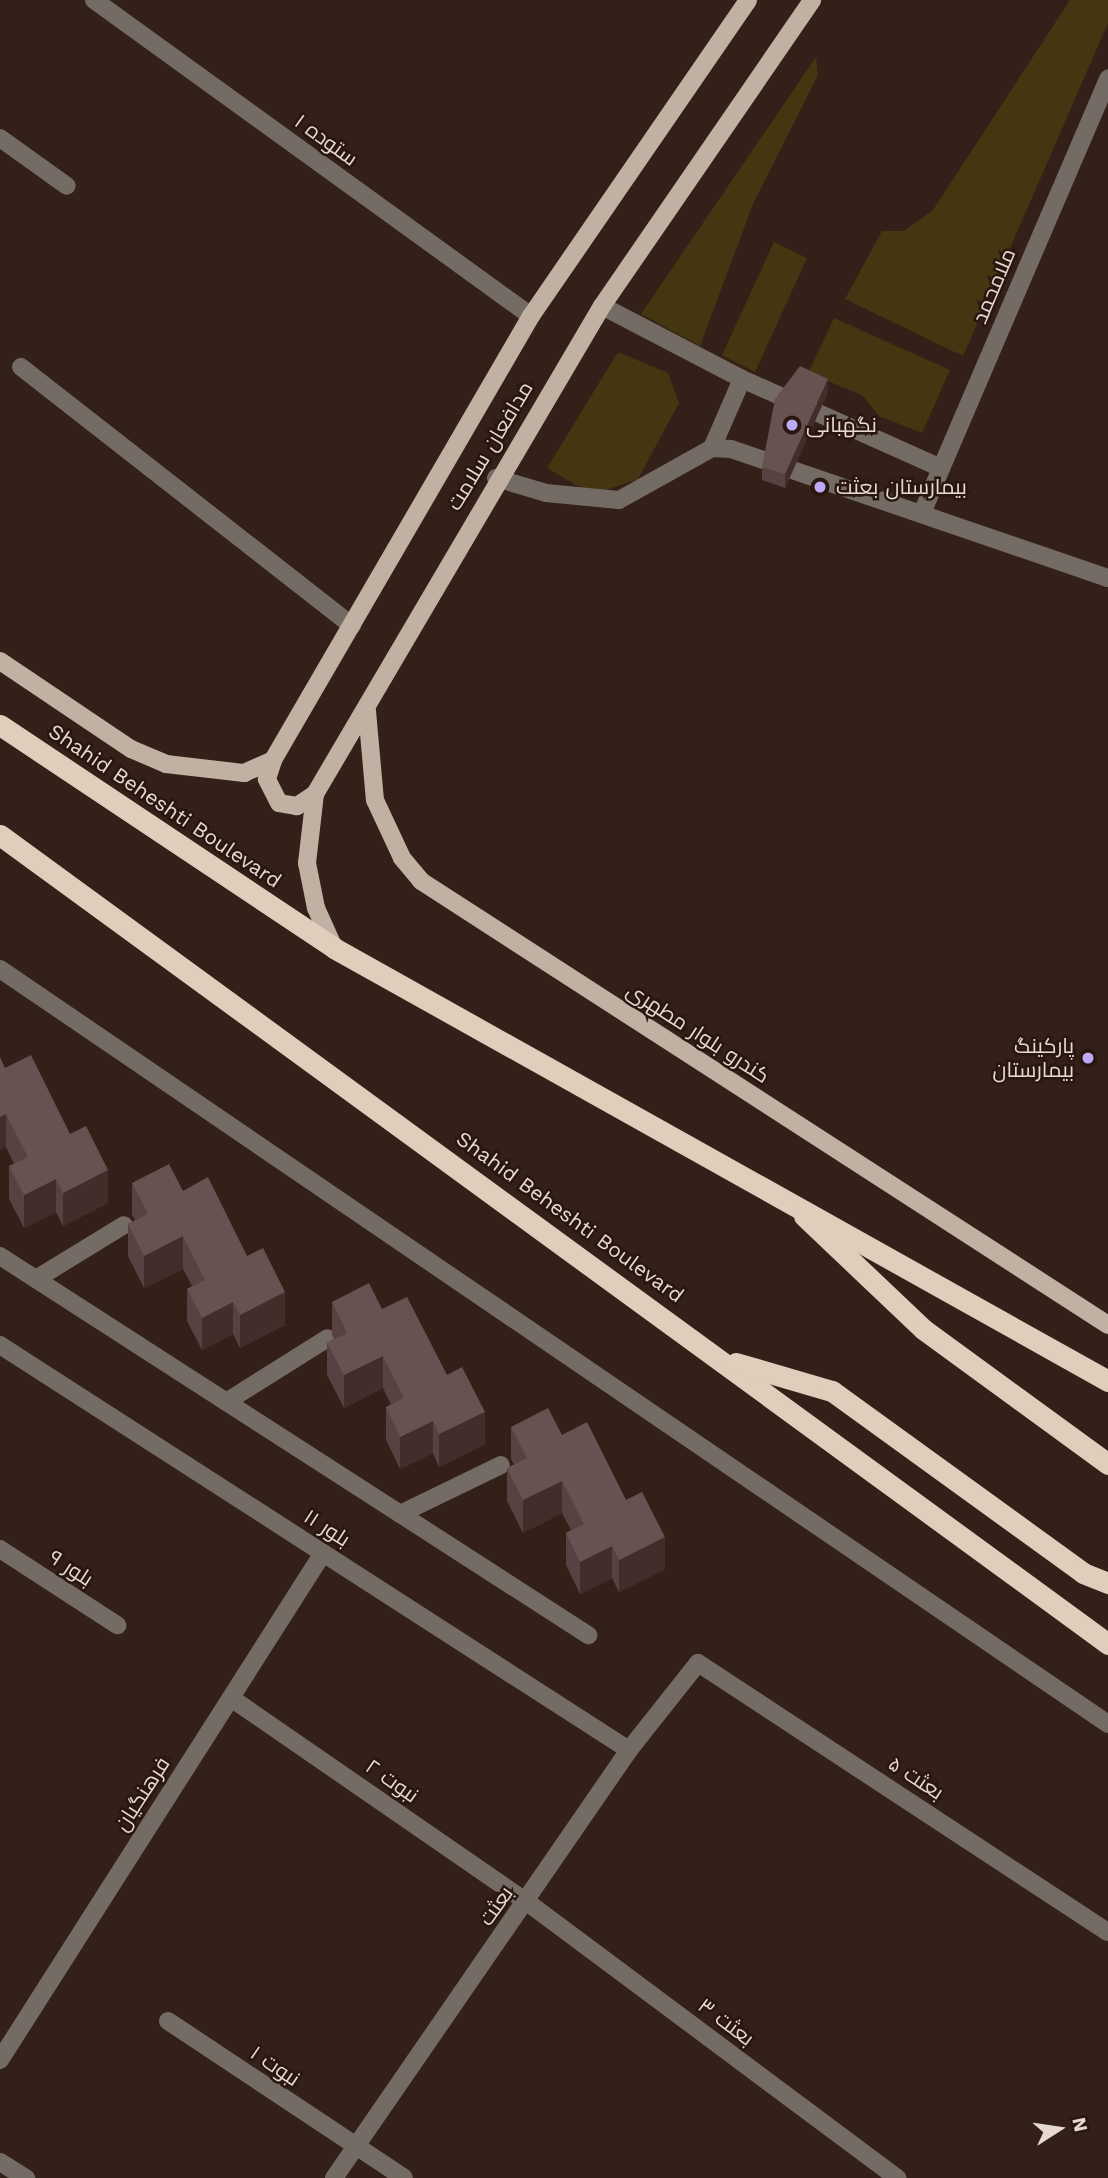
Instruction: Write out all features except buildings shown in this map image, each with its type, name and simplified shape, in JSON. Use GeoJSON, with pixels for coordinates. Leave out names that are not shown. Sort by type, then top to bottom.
{"type":"FeatureCollection","features":[{"type":"Feature","properties":{"kind":"highway","name":"Shahid Beheshti Boulevard"},"geometry":{"type":"LineString","coordinates":[[0,725],[334,948],[780,1193],[1108,1381]]}},
{"type":"Feature","properties":{"kind":"highway","name":"Shahid Beheshti Boulevard"},"geometry":{"type":"LineString","coordinates":[[0,835],[721,1358],[1108,1644]]}},
{"type":"Feature","properties":{"kind":"highway"},"geometry":{"type":"LineString","coordinates":[[780,1193],[923,1329],[1108,1464]]}},
{"type":"Feature","properties":{"kind":"highway"},"geometry":{"type":"LineString","coordinates":[[721,1358],[832,1391],[1083,1573],[1108,1583]]}},
{"type":"Feature","properties":{"kind":"main road","name":"مدافعان سلامت"},"geometry":{"type":"LineString","coordinates":[[273,760],[531,316],[748,0]]}},
{"type":"Feature","properties":{"kind":"main road","name":"مدافعان سلامت"},"geometry":{"type":"LineString","coordinates":[[334,948],[316,908],[307,863],[316,794],[367,709],[496,478],[602,306],[811,0]]}},
{"type":"Feature","properties":{"kind":"main road"},"geometry":{"type":"LineString","coordinates":[[0,661],[131,749],[166,764],[244,773],[273,760]]}},
{"type":"Feature","properties":{"kind":"main road","name":"کندرو بلوار مطهری"},"geometry":{"type":"LineString","coordinates":[[367,709],[376,800],[402,858],[421,881],[1108,1325]]}},
{"type":"Feature","properties":{"kind":"main road"},"geometry":{"type":"LineString","coordinates":[[273,760],[267,779],[279,803],[298,806],[316,794]]}},
{"type":"Feature","properties":{"kind":"street","name":"ستوده ۱"},"geometry":{"type":"LineString","coordinates":[[94,0],[531,316]]}},
{"type":"Feature","properties":{"kind":"street","name":"ملامحمد"},"geometry":{"type":"LineString","coordinates":[[922,513],[1108,78]]}},
{"type":"Feature","properties":{"kind":"street"},"geometry":{"type":"LineString","coordinates":[[0,138],[67,186]]}},
{"type":"Feature","properties":{"kind":"street"},"geometry":{"type":"LineString","coordinates":[[602,306],[742,379],[941,468]]}},
{"type":"Feature","properties":{"kind":"street"},"geometry":{"type":"LineString","coordinates":[[21,367],[352,626]]}},
{"type":"Feature","properties":{"kind":"street"},"geometry":{"type":"LineString","coordinates":[[712,448],[742,379]]}},
{"type":"Feature","properties":{"kind":"street"},"geometry":{"type":"LineString","coordinates":[[496,478],[546,493],[619,500],[712,448],[751,453],[1108,578]]}},
{"type":"Feature","properties":{"kind":"street"},"geometry":{"type":"LineString","coordinates":[[0,969],[1108,1724]]}},
{"type":"Feature","properties":{"kind":"street"},"geometry":{"type":"LineString","coordinates":[[36,1279],[124,1225]]}},
{"type":"Feature","properties":{"kind":"street"},"geometry":{"type":"LineString","coordinates":[[0,1256],[588,1635]]}},
{"type":"Feature","properties":{"kind":"street"},"geometry":{"type":"LineString","coordinates":[[226,1402],[328,1338]]}},
{"type":"Feature","properties":{"kind":"street","name":"بلور ۱۱"},"geometry":{"type":"LineString","coordinates":[[0,1345],[629,1750]]}},
{"type":"Feature","properties":{"kind":"street"},"geometry":{"type":"LineString","coordinates":[[400,1514],[501,1465]]}},
{"type":"Feature","properties":{"kind":"street","name":"بلور ۹"},"geometry":{"type":"LineString","coordinates":[[0,1549],[117,1625]]}},
{"type":"Feature","properties":{"kind":"street","name":"فرهنگیان"},"geometry":{"type":"LineString","coordinates":[[0,2060],[323,1553]]}},
{"type":"Feature","properties":{"kind":"street","name":"بعثت"},"geometry":{"type":"LineString","coordinates":[[334,2178],[527,1902],[629,1750],[698,1662]]}},
{"type":"Feature","properties":{"kind":"street","name":"بعثت ۵"},"geometry":{"type":"LineString","coordinates":[[698,1662],[1108,1932]]}},
{"type":"Feature","properties":{"kind":"street","name":"نبوت ۲"},"geometry":{"type":"LineString","coordinates":[[230,1698],[527,1902]]}},
{"type":"Feature","properties":{"kind":"street","name":"بعثت ۳"},"geometry":{"type":"LineString","coordinates":[[527,1902],[897,2178]]}},
{"type":"Feature","properties":{"kind":"street","name":"نبوت ۱"},"geometry":{"type":"LineString","coordinates":[[168,2021],[404,2178]]}},
{"type":"Feature","properties":{"kind":"street"},"geometry":{"type":"LineString","coordinates":[[0,2162],[26,2178]]}},
{"type":"Feature","properties":{"kind":"shaded area"},"geometry":{"type":"Polygon","coordinates":[[[1070,0],[1108,0],[1108,23],[963,356],[845,299],[882,231],[904,231],[933,210],[1070,0]]]}},
{"type":"Feature","properties":{"kind":"shaded area"},"geometry":{"type":"Polygon","coordinates":[[[816,57],[818,75],[753,204],[700,346],[641,314],[816,57]]]}},
{"type":"Feature","properties":{"kind":"shaded area"},"geometry":{"type":"Polygon","coordinates":[[[774,242],[807,258],[755,372],[722,355],[774,242]]]}},
{"type":"Feature","properties":{"kind":"shaded area"},"geometry":{"type":"Polygon","coordinates":[[[834,318],[950,370],[922,433],[879,416],[862,395],[808,373],[834,318]]]}},
{"type":"Feature","properties":{"kind":"shaded area"},"geometry":{"type":"Polygon","coordinates":[[[618,352],[668,373],[679,403],[638,479],[603,491],[581,488],[547,468],[618,352]]]}},
{"type":"Feature","properties":{"kind":"place","name":"نگهبانی"},"geometry":{"type":"Point","coordinates":[792,425]}},
{"type":"Feature","properties":{"kind":"place","name":"بیمارستان بعثت"},"geometry":{"type":"Point","coordinates":[820,487]}},
{"type":"Feature","properties":{"kind":"place","name":"پارکینگ بیمارستان"},"geometry":{"type":"Point","coordinates":[1088,1058]}}]}
